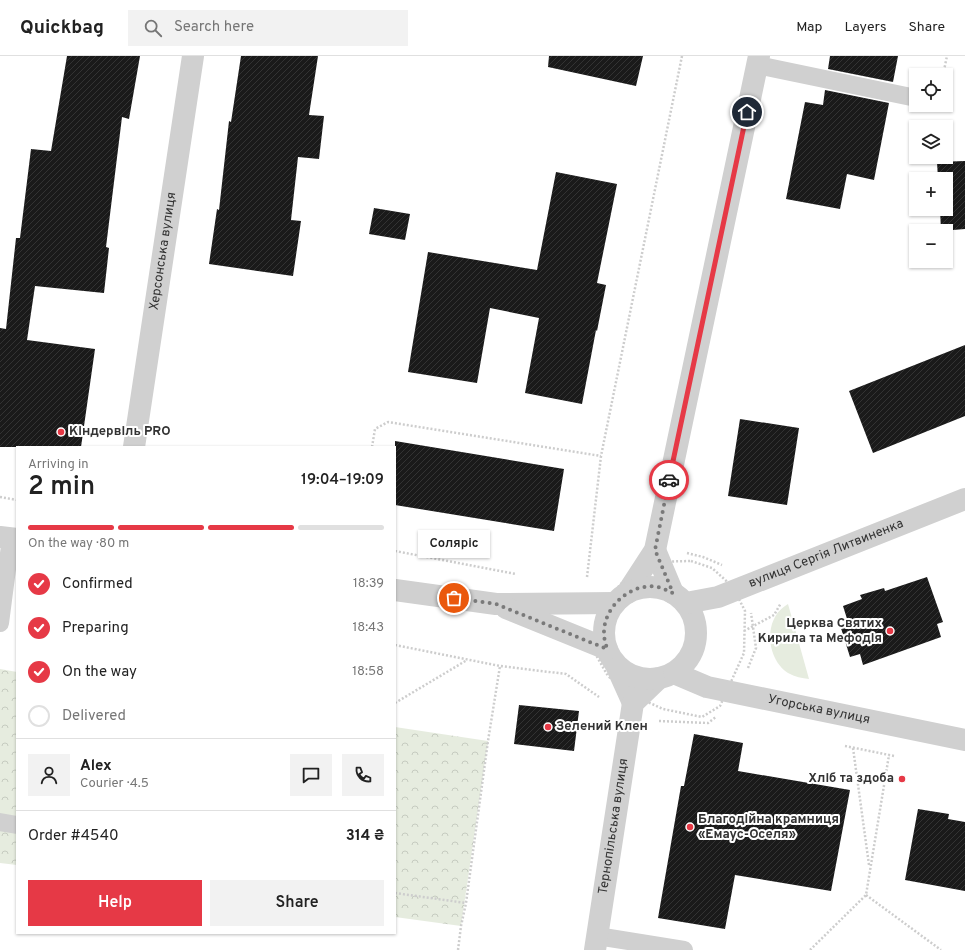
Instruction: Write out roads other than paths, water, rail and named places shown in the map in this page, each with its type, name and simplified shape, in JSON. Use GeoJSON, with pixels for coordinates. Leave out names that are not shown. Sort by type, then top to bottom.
{"type":"FeatureCollection","features":[{"type":"Feature","properties":{"kind":"street","name":"Херсонська вулиця"},"geometry":{"type":"LineString","coordinates":[[134,446],[194,56]]}},
{"type":"Feature","properties":{"kind":"street"},"geometry":{"type":"LineString","coordinates":[[655,550],[679,598],[694,617],[697,632],[694,648],[686,662],[667,675],[633,703],[611,656],[604,634],[607,618],[655,550],[758,60]]}},
{"type":"Feature","properties":{"kind":"street","name":"вулиця Сергія Литвиненка"},"geometry":{"type":"LineString","coordinates":[[679,598],[718,597],[965,499]]}},
{"type":"Feature","properties":{"kind":"street"},"geometry":{"type":"LineString","coordinates":[[396,590],[496,604],[621,598],[642,587],[658,587],[679,598]]}},
{"type":"Feature","properties":{"kind":"street"},"geometry":{"type":"LineString","coordinates":[[496,604],[611,656],[628,673],[643,678],[667,675]]}},
{"type":"Feature","properties":{"kind":"street","name":"Угорська вулиця"},"geometry":{"type":"LineString","coordinates":[[667,675],[707,687],[965,740]]}},
{"type":"Feature","properties":{"kind":"street","name":"Тернопільська вулиця"},"geometry":{"type":"LineString","coordinates":[[596,943],[633,703]]}},
{"type":"Feature","properties":{"kind":"lane"},"geometry":{"type":"LineString","coordinates":[[758,60],[909,96]]}},
{"type":"Feature","properties":{"kind":"lane"},"geometry":{"type":"LineString","coordinates":[[0,623],[9,538]]}},
{"type":"Feature","properties":{"kind":"lane"},"geometry":{"type":"LineString","coordinates":[[0,822],[16,825]]}},
{"type":"Feature","properties":{"kind":"lane"},"geometry":{"type":"LineString","coordinates":[[596,943],[684,950]]}},
{"type":"Feature","properties":{"kind":"place","name":"Кіндервіль PRO"},"geometry":{"type":"Point","coordinates":[61,432]}},
{"type":"Feature","properties":{"kind":"place","name":"Соляріс"},"geometry":{"type":"Point","coordinates":[454,598]}},
{"type":"Feature","properties":{"kind":"place","name":"Церква Святих Кирила та Мефодія"},"geometry":{"type":"Point","coordinates":[890,631]}},
{"type":"Feature","properties":{"kind":"place","name":"Зелений Клен"},"geometry":{"type":"Point","coordinates":[548,727]}},
{"type":"Feature","properties":{"kind":"place","name":"Хліб та здоба"},"geometry":{"type":"Point","coordinates":[902,779]}},
{"type":"Feature","properties":{"kind":"place","name":"Благодійна крамниця «Емаус-Оселя»"},"geometry":{"type":"Point","coordinates":[690,827]}}]}
